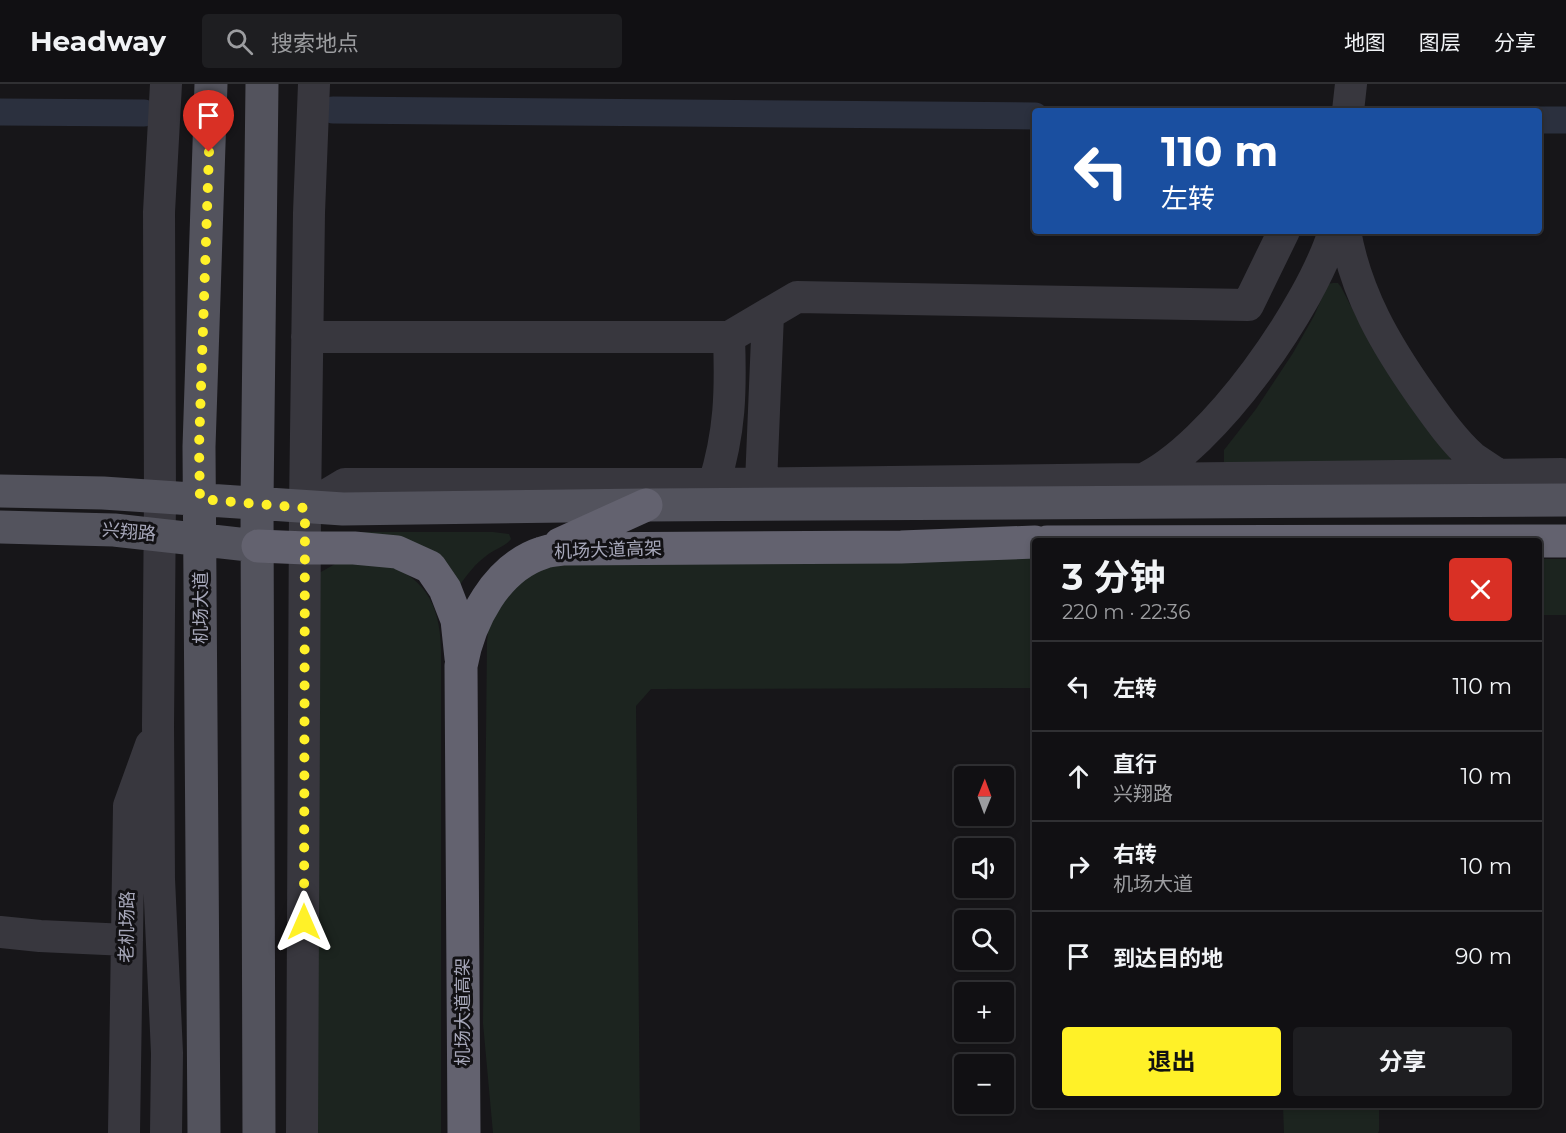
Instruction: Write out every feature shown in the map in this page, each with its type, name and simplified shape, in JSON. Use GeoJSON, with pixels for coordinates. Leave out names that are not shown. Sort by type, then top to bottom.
{"type":"FeatureCollection","features":[{"type":"Feature","properties":{"kind":"highway"},"geometry":{"type":"LineString","coordinates":[[542,552],[646,505]]}},
{"type":"Feature","properties":{"kind":"highway"},"geometry":{"type":"LineString","coordinates":[[1542,541],[1566,541]]}},
{"type":"Feature","properties":{"kind":"highway","name":"机场大道高架"},"geometry":{"type":"LineString","coordinates":[[465,1123],[461,666],[464,651],[478,617],[500,580],[511,569],[542,552],[565,549],[901,547],[1032,542]]}},
{"type":"Feature","properties":{"kind":"highway"},"geometry":{"type":"LineString","coordinates":[[258,546],[354,548],[397,552],[430,567],[445,589],[457,620],[461,666]]}},
{"type":"Feature","properties":{"kind":"main road","name":"机场大道"},"geometry":{"type":"LineString","coordinates":[[204,1133],[199,447],[212,84]]}},
{"type":"Feature","properties":{"kind":"main road"},"geometry":{"type":"LineString","coordinates":[[259,1133],[257,503],[262,84]]}},
{"type":"Feature","properties":{"kind":"main road"},"geometry":{"type":"LineString","coordinates":[[819,504],[1459,500],[1565,486]]}},
{"type":"Feature","properties":{"kind":"main road","name":"兴翔路"},"geometry":{"type":"LineString","coordinates":[[0,491],[103,493],[160,497],[201,521],[258,546]]}},
{"type":"Feature","properties":{"kind":"main road","name":"兴翔路"},"geometry":{"type":"LineString","coordinates":[[0,527],[114,530],[160,534],[257,503],[305,508],[819,504]]}},
{"type":"Feature","properties":{"kind":"main road"},"geometry":{"type":"LineString","coordinates":[[819,504],[1047,538]]}},
{"type":"Feature","properties":{"kind":"street"},"geometry":{"type":"LineString","coordinates":[[166,84],[159,212],[158,725],[159,879],[167,1053],[166,1133]]}},
{"type":"Feature","properties":{"kind":"street"},"geometry":{"type":"LineString","coordinates":[[302,1133],[305,508],[314,84]]}},
{"type":"Feature","properties":{"kind":"street"},"geometry":{"type":"LineString","coordinates":[[1348,108],[1351,84]]}},
{"type":"Feature","properties":{"kind":"street"},"geometry":{"type":"LineString","coordinates":[[307,337],[729,338],[797,297],[1248,305],[1283,234]]}},
{"type":"Feature","properties":{"kind":"street"},"geometry":{"type":"LineString","coordinates":[[1052,504],[1121,489],[1153,474],[1183,452],[1224,410],[1266,359],[1306,293],[1328,251],[1333,234]]}},
{"type":"Feature","properties":{"kind":"street"},"geometry":{"type":"LineString","coordinates":[[1346,234],[1350,261],[1369,310],[1396,360],[1436,416],[1472,456],[1503,478]]}},
{"type":"Feature","properties":{"kind":"street"},"geometry":{"type":"LineString","coordinates":[[761,483],[768,314]]}},
{"type":"Feature","properties":{"kind":"street"},"geometry":{"type":"LineString","coordinates":[[714,484],[722,458],[729,418],[731,386],[729,338]]}},
{"type":"Feature","properties":{"kind":"street"},"geometry":{"type":"LineString","coordinates":[[305,508],[345,484],[714,484],[1503,478],[1565,486]]}},
{"type":"Feature","properties":{"kind":"street"},"geometry":{"type":"LineString","coordinates":[[1459,500],[1503,478]]}},
{"type":"Feature","properties":{"kind":"street","name":"老机场路"},"geometry":{"type":"LineString","coordinates":[[124,1133],[129,806],[158,725]]}},
{"type":"Feature","properties":{"kind":"street"},"geometry":{"type":"LineString","coordinates":[[0,932],[127,940]]}},
{"type":"Feature","properties":{"kind":"shaded area"},"geometry":{"type":"Polygon","coordinates":[[[1338,283],[1341,287],[1368,339],[1451,457],[1450,460],[1224,464],[1224,450],[1256,409],[1293,353],[1314,316],[1328,284],[1338,283]]]}},
{"type":"Feature","properties":{"kind":"shaded area"},"geometry":{"type":"Polygon","coordinates":[[[339,532],[493,532],[509,534],[511,539],[478,563],[459,586],[339,532]]]}},
{"type":"Feature","properties":{"kind":"shaded area"},"geometry":{"type":"Polygon","coordinates":[[[1032,557],[1032,688],[651,689],[636,706],[640,1133],[493,1133],[483,1023],[487,642],[490,608],[535,564],[1032,557]]]}},
{"type":"Feature","properties":{"kind":"shaded area"},"geometry":{"type":"Polygon","coordinates":[[[344,559],[372,560],[392,567],[417,582],[426,592],[432,604],[440,632],[441,1133],[310,1133],[319,573],[344,559]]]}},
{"type":"Feature","properties":{"kind":"shaded area"},"geometry":{"type":"Polygon","coordinates":[[[1542,559],[1566,559],[1566,615],[1542,615],[1542,559]]]}},
{"type":"Feature","properties":{"kind":"shaded area"},"geometry":{"type":"Polygon","coordinates":[[[1283,1108],[1379,1108],[1378,1133],[1284,1133],[1283,1108]]]}},
{"type":"Feature","properties":{"kind":"waterway"},"geometry":{"type":"LineString","coordinates":[[333,110],[1032,116]]}},
{"type":"Feature","properties":{"kind":"waterway"},"geometry":{"type":"LineString","coordinates":[[0,112],[144,113]]}},
{"type":"Feature","properties":{"kind":"waterway"},"geometry":{"type":"LineString","coordinates":[[1542,120],[1566,120]]}},
{"type":"Feature","properties":{"kind":"route"},"geometry":{"type":"LineString","coordinates":[[209,152],[199,447],[200,499],[305,508],[304,922]]}}]}
